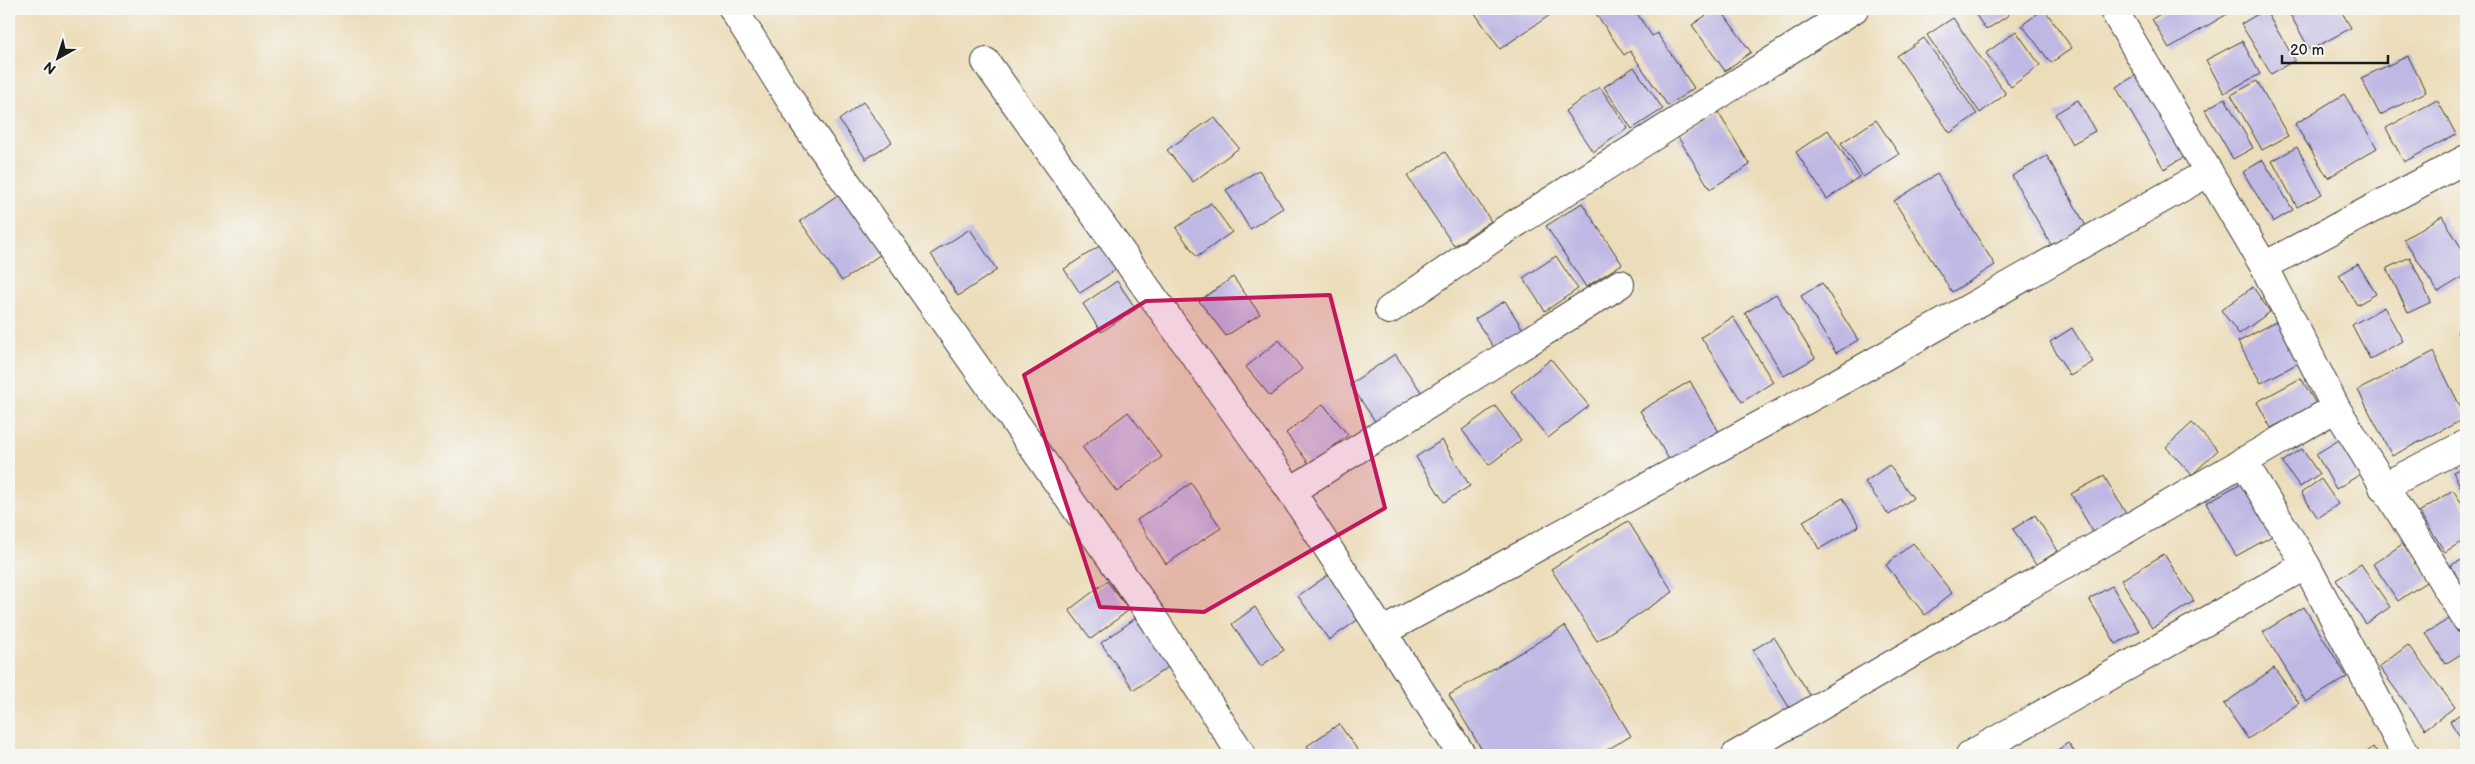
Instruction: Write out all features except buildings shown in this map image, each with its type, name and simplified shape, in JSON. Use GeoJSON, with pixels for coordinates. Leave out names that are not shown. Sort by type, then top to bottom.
{"type":"FeatureCollection","features":[{"type":"Feature","properties":{"kind":"street"},"geometry":{"type":"LineString","coordinates":[[733,9],[804,122],[1153,618],[1242,755]]}},
{"type":"Feature","properties":{"kind":"street"},"geometry":{"type":"LineString","coordinates":[[1389,310],[1502,232],[1854,9]]}},
{"type":"Feature","properties":{"kind":"street"},"geometry":{"type":"LineString","coordinates":[[2113,9],[2264,266],[2336,408],[2383,488],[2466,619]]}},
{"type":"Feature","properties":{"kind":"street"},"geometry":{"type":"LineString","coordinates":[[986,62],[1291,491],[1462,755]]}},
{"type":"Feature","properties":{"kind":"street"},"geometry":{"type":"LineString","coordinates":[[2264,266],[2466,159]]}},
{"type":"Feature","properties":{"kind":"street"},"geometry":{"type":"LineString","coordinates":[[1382,632],[1837,382],[2209,172]]}},
{"type":"Feature","properties":{"kind":"street"},"geometry":{"type":"LineString","coordinates":[[1291,491],[1620,284]]}},
{"type":"Feature","properties":{"kind":"street"},"geometry":{"type":"LineString","coordinates":[[1736,755],[2336,408]]}},
{"type":"Feature","properties":{"kind":"street"},"geometry":{"type":"LineString","coordinates":[[2383,488],[2466,444]]}},
{"type":"Feature","properties":{"kind":"street"},"geometry":{"type":"LineString","coordinates":[[2243,461],[2306,565],[2406,755]]}},
{"type":"Feature","properties":{"kind":"street"},"geometry":{"type":"LineString","coordinates":[[1970,755],[2306,565]]}},
{"type":"Feature","properties":{"kind":"highlighted area"},"geometry":{"type":"Polygon","coordinates":[[[1330,295],[1385,508],[1204,612],[1100,607],[1024,375],[1146,301],[1330,295]]]}}]}
